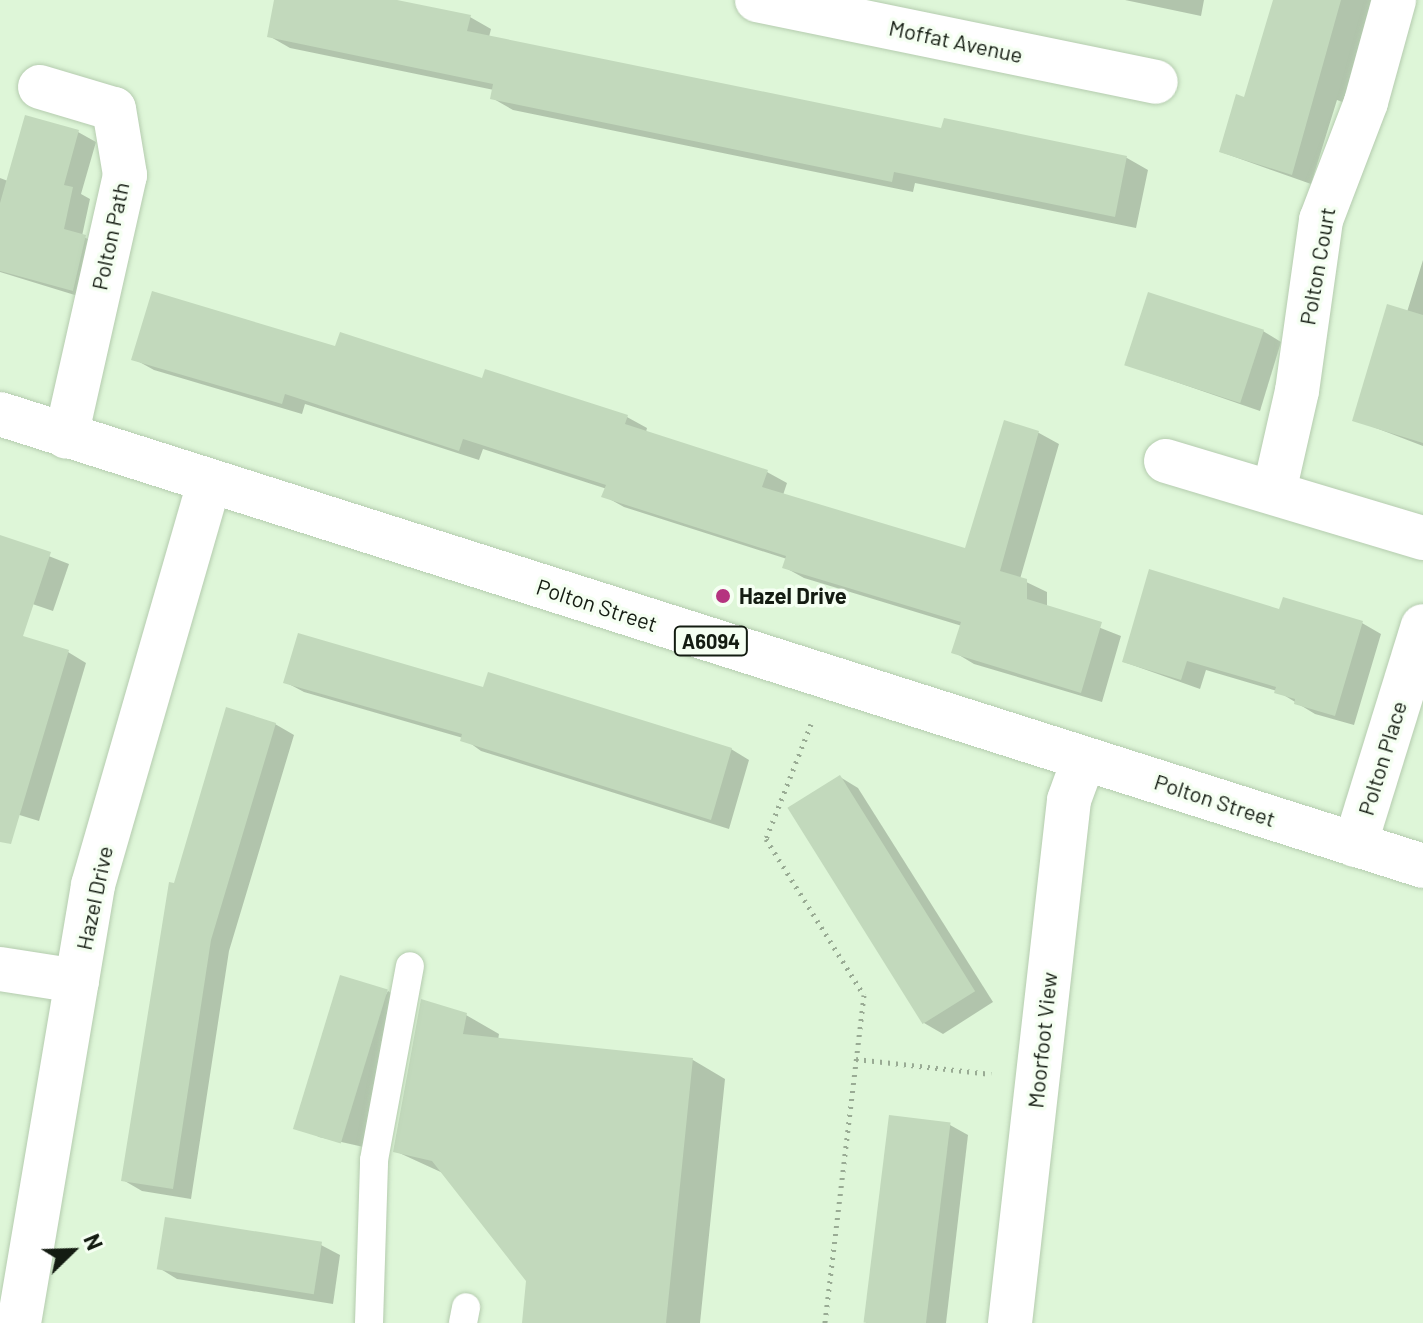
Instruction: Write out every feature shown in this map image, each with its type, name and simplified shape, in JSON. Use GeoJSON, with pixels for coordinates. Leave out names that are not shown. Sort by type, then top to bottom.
{"type":"FeatureCollection","features":[{"type":"Feature","properties":{"kind":"street","name":"Moffat Avenue"},"geometry":{"type":"LineString","coordinates":[[757,0],[1156,82]]}},
{"type":"Feature","properties":{"kind":"street","name":"Polton Court"},"geometry":{"type":"LineString","coordinates":[[1274,492],[1297,391],[1321,220],[1366,102],[1394,0]]}},
{"type":"Feature","properties":{"kind":"street","name":"Polton Path"},"geometry":{"type":"LineString","coordinates":[[40,87],[114,109],[125,175],[66,436]]}},
{"type":"Feature","properties":{"kind":"street","name":"Polton Street"},"geometry":{"type":"LineString","coordinates":[[0,414],[1423,866]]}},
{"type":"Feature","properties":{"kind":"street"},"geometry":{"type":"LineString","coordinates":[[1166,461],[1423,538]]}},
{"type":"Feature","properties":{"kind":"street","name":"Hazel Drive"},"geometry":{"type":"LineString","coordinates":[[19,1323],[93,885],[209,482]]}},
{"type":"Feature","properties":{"kind":"street","name":"Polton Place"},"geometry":{"type":"LineString","coordinates":[[1355,845],[1423,626]]}},
{"type":"Feature","properties":{"kind":"street","name":"Moorfoot View"},"geometry":{"type":"LineString","coordinates":[[1010,1323],[1069,800],[1084,759]]}},
{"type":"Feature","properties":{"kind":"street"},"geometry":{"type":"LineString","coordinates":[[0,969],[77,981]]}},
{"type":"Feature","properties":{"kind":"lane"},"geometry":{"type":"LineString","coordinates":[[369,1323],[374,1160],[410,966]]}},
{"type":"Feature","properties":{"kind":"path"},"geometry":{"type":"LineString","coordinates":[[825,1323],[864,995],[766,839],[829,678]]}},
{"type":"Feature","properties":{"kind":"path"},"geometry":{"type":"LineString","coordinates":[[856,1059],[1038,1079]]}},
{"type":"Feature","properties":{"kind":"building"},"geometry":{"type":"Polygon","coordinates":[[[274,0],[397,0],[471,15],[467,31],[941,128],[944,118],[1127,156],[1115,217],[894,172],[892,182],[490,99],[493,84],[267,37],[274,0]]]}},
{"type":"Feature","properties":{"kind":"building"},"geometry":{"type":"Polygon","coordinates":[[[1273,0],[1341,0],[1292,175],[1219,152],[1236,94],[1244,97],[1273,0]]]}},
{"type":"Feature","properties":{"kind":"building"},"geometry":{"type":"Polygon","coordinates":[[[25,115],[79,130],[64,185],[73,187],[64,229],[86,235],[73,291],[0,271],[0,203],[25,115]]]}},
{"type":"Feature","properties":{"kind":"building"},"geometry":{"type":"Polygon","coordinates":[[[152,291],[335,346],[340,332],[482,378],[485,369],[628,415],[625,424],[768,470],[762,487],[965,548],[1004,420],[1039,431],[1000,571],[1027,579],[1027,599],[1102,622],[1081,693],[951,653],[961,622],[782,568],[786,556],[601,497],[606,485],[463,439],[459,451],[285,394],[282,404],[131,360],[152,291]]]}},
{"type":"Feature","properties":{"kind":"building"},"geometry":{"type":"Polygon","coordinates":[[[1148,292],[1264,330],[1240,403],[1124,365],[1148,292]]]}},
{"type":"Feature","properties":{"kind":"building"},"geometry":{"type":"Polygon","coordinates":[[[1387,304],[1423,315],[1423,443],[1352,421],[1387,304]]]}},
{"type":"Feature","properties":{"kind":"building"},"geometry":{"type":"Polygon","coordinates":[[[0,535],[51,552],[23,636],[69,650],[11,844],[0,842],[0,535]]]}},
{"type":"Feature","properties":{"kind":"building"},"geometry":{"type":"Polygon","coordinates":[[[1149,569],[1279,609],[1283,597],[1363,621],[1335,716],[1294,704],[1295,699],[1274,693],[1276,687],[1187,661],[1181,680],[1122,662],[1149,569]]]}},
{"type":"Feature","properties":{"kind":"building"},"geometry":{"type":"Polygon","coordinates":[[[298,633],[483,687],[488,672],[732,748],[711,820],[460,741],[462,734],[283,683],[298,633]]]}},
{"type":"Feature","properties":{"kind":"building"},"geometry":{"type":"Polygon","coordinates":[[[226,707],[276,723],[211,940],[173,1189],[121,1181],[169,882],[174,883],[226,707]]]}},
{"type":"Feature","properties":{"kind":"building"},"geometry":{"type":"Polygon","coordinates":[[[840,775],[975,991],[923,1024],[787,808],[840,775]]]}},
{"type":"Feature","properties":{"kind":"building"},"geometry":{"type":"Polygon","coordinates":[[[340,975],[388,990],[341,1144],[293,1129],[340,975]]]}},
{"type":"Feature","properties":{"kind":"building"},"geometry":{"type":"Polygon","coordinates":[[[421,999],[467,1013],[463,1034],[693,1058],[666,1323],[522,1323],[526,1281],[432,1161],[393,1152],[421,999]]]}},
{"type":"Feature","properties":{"kind":"building"},"geometry":{"type":"Polygon","coordinates":[[[889,1115],[951,1123],[926,1323],[864,1322],[889,1115]]]}},
{"type":"Feature","properties":{"kind":"building"},"geometry":{"type":"Polygon","coordinates":[[[165,1217],[322,1242],[314,1294],[157,1269],[165,1217]]]}},
{"type":"Feature","properties":{"kind":"place","name":"Hazel Drive"},"geometry":{"type":"Point","coordinates":[723,596]}}]}
